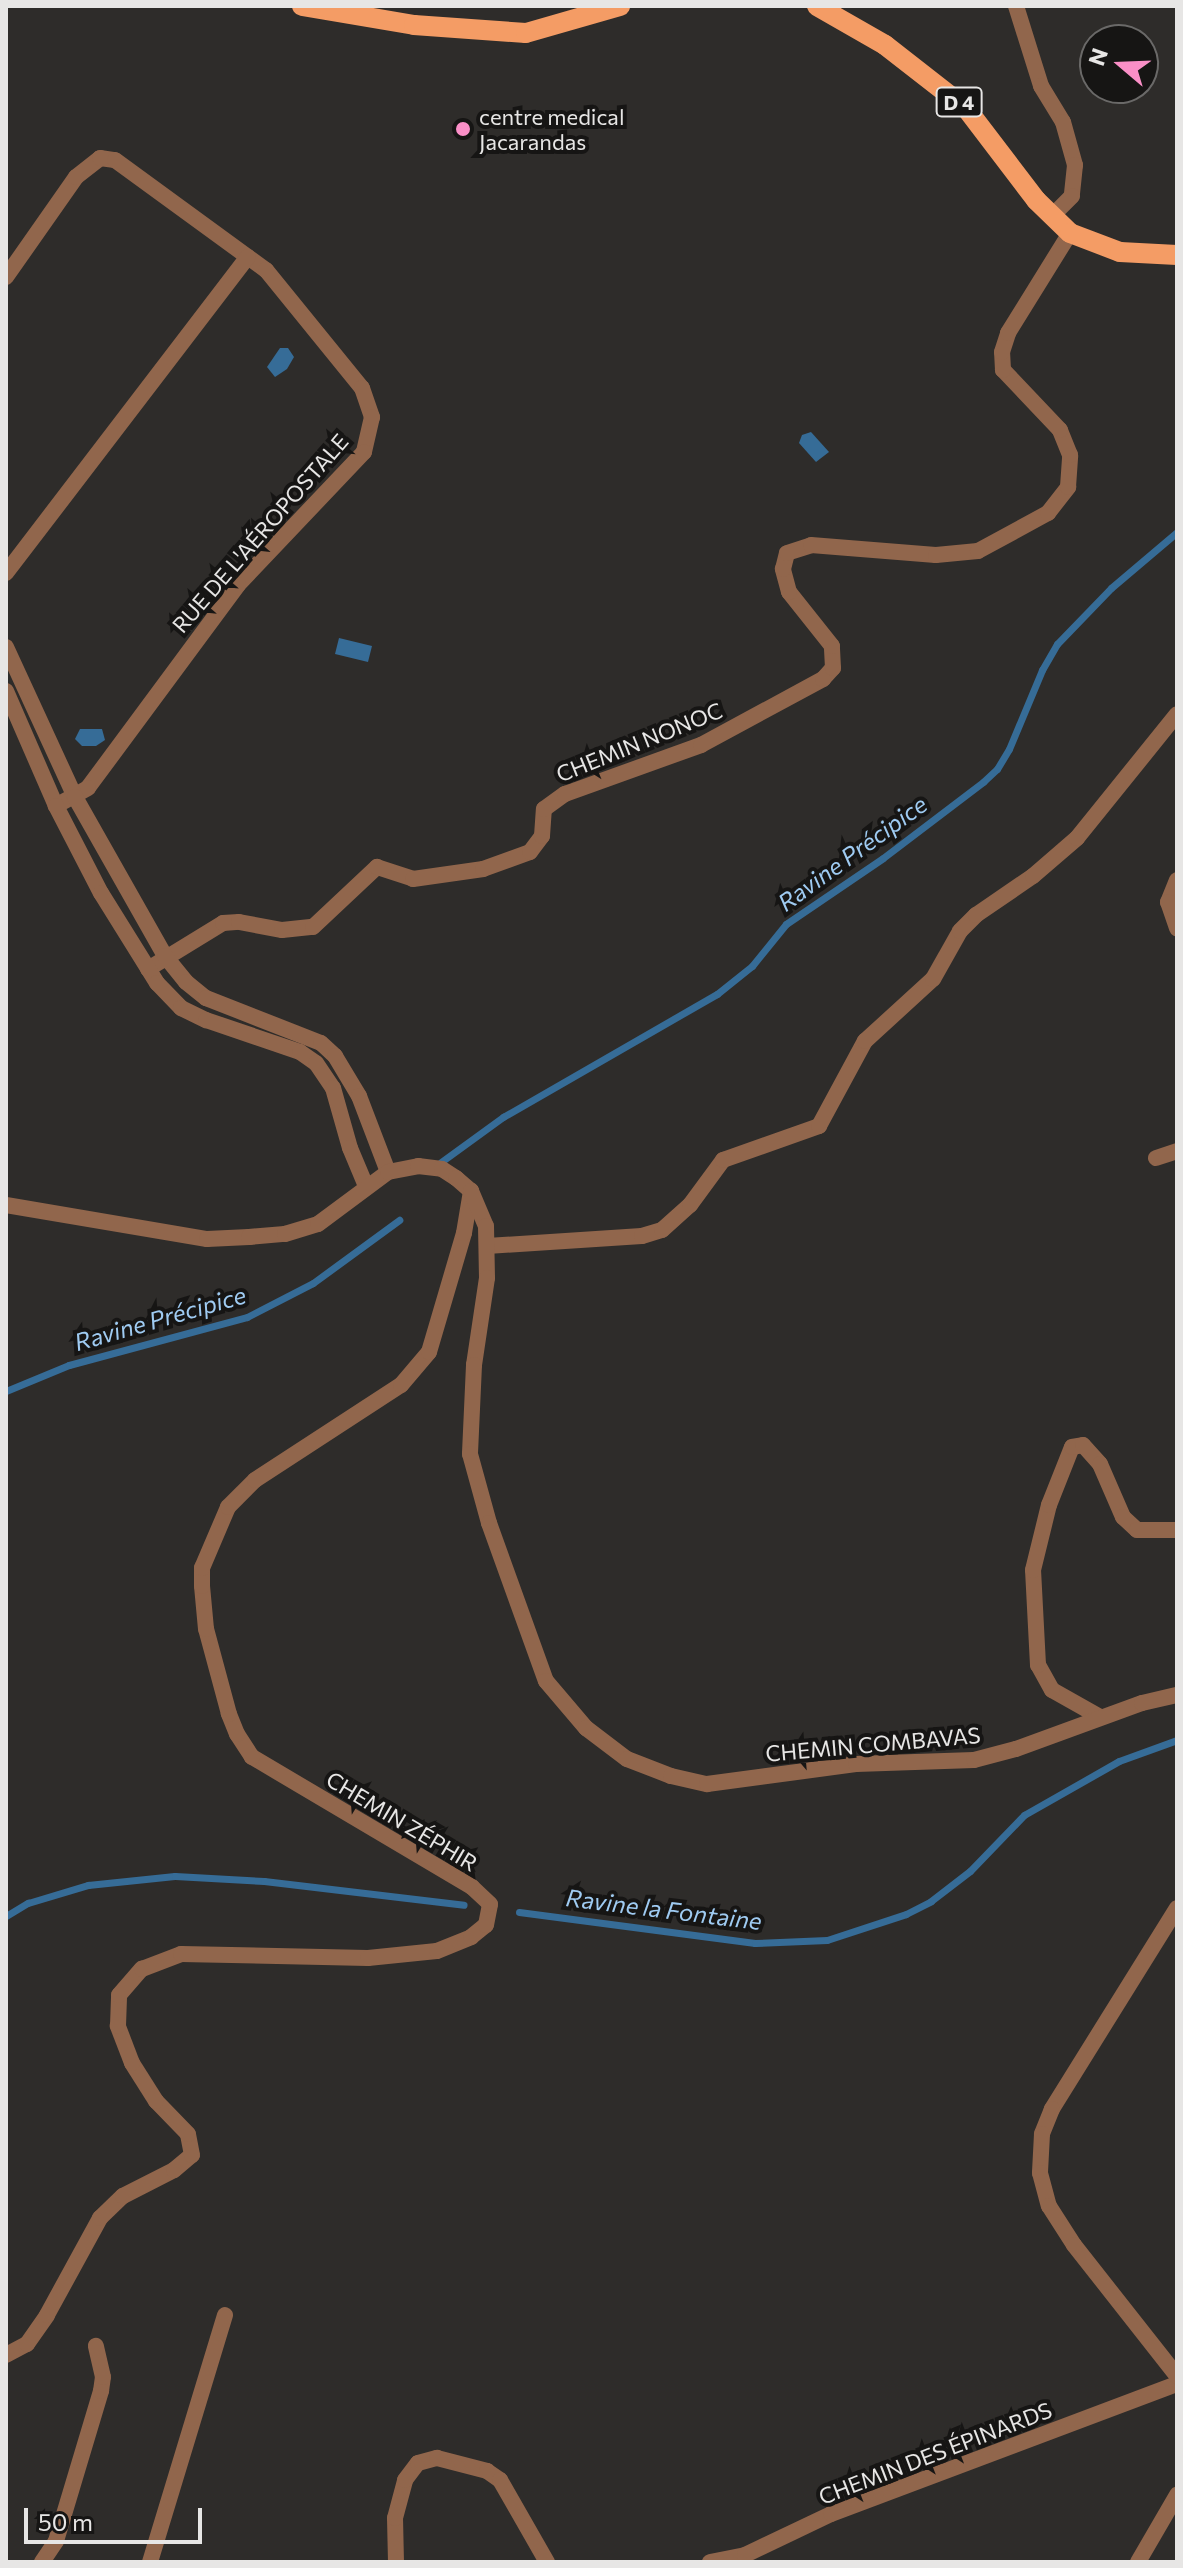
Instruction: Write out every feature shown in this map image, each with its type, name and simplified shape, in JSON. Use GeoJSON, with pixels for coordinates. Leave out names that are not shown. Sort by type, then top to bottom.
{"type":"FeatureCollection","features":[{"type":"Feature","properties":{"kind":"main road"},"geometry":{"type":"LineString","coordinates":[[302,6],[414,25],[526,33],[620,6]]}},
{"type":"Feature","properties":{"kind":"main road","name":"D 4"},"geometry":{"type":"LineString","coordinates":[[817,6],[885,45],[966,108],[1052,216],[1070,233],[1120,252],[1177,255]]}},
{"type":"Feature","properties":{"kind":"street"},"geometry":{"type":"LineString","coordinates":[[1016,6],[1041,86],[1063,122],[1075,165],[1072,196],[1052,216]]}},
{"type":"Feature","properties":{"kind":"street","name":"RUE DE L'AÉROPOSTALE"},"geometry":{"type":"LineString","coordinates":[[6,277],[76,177],[100,158],[115,160],[266,270],[362,388],[370,404],[370,436],[364,452],[238,585],[88,788],[75,797]]}},
{"type":"Feature","properties":{"kind":"street","name":"CHEMIN NONOC"},"geometry":{"type":"LineString","coordinates":[[165,956],[223,923],[239,922],[282,930],[313,927],[377,867],[413,879],[483,869],[530,852],[542,836],[544,809],[565,794],[701,745],[823,679],[833,668],[832,646],[789,592],[783,569],[787,553],[811,545],[936,555],[978,551],[1048,513],[1068,487],[1070,455],[1060,430],[1003,370],[1002,352],[1008,333],[1070,233]]}},
{"type":"Feature","properties":{"kind":"street"},"geometry":{"type":"LineString","coordinates":[[6,573],[248,257]]}},
{"type":"Feature","properties":{"kind":"street"},"geometry":{"type":"LineString","coordinates":[[6,647],[75,797],[165,956],[186,982],[206,998],[321,1043],[335,1056],[359,1096],[388,1172]]}},
{"type":"Feature","properties":{"kind":"street"},"geometry":{"type":"LineString","coordinates":[[6,691],[56,806],[101,893],[148,969],[181,1008],[206,1020],[300,1052],[316,1063],[333,1088],[350,1148],[366,1186]]}},
{"type":"Feature","properties":{"kind":"street"},"geometry":{"type":"LineString","coordinates":[[487,1246],[642,1236],[662,1230],[690,1205],[723,1160],[819,1126],[865,1041],[933,979],[960,931],[1077,838],[1177,714]]}},
{"type":"Feature","properties":{"kind":"street"},"geometry":{"type":"LineString","coordinates":[[56,806],[75,797]]}},
{"type":"Feature","properties":{"kind":"street"},"geometry":{"type":"LineString","coordinates":[[1177,880],[1168,902],[1177,928]]}},
{"type":"Feature","properties":{"kind":"street"},"geometry":{"type":"LineString","coordinates":[[148,969],[165,956]]}},
{"type":"Feature","properties":{"kind":"street"},"geometry":{"type":"LineString","coordinates":[[1156,1158],[1177,1151]]}},
{"type":"Feature","properties":{"kind":"street"},"geometry":{"type":"LineString","coordinates":[[6,1205],[207,1239],[285,1234],[318,1224],[388,1172],[418,1166],[442,1169],[471,1191]]}},
{"type":"Feature","properties":{"kind":"street","name":"CHEMIN COMBAVAS"},"geometry":{"type":"LineString","coordinates":[[471,1191],[483,1217],[487,1278],[474,1365],[470,1454],[527,1636],[546,1681],[586,1728],[627,1759],[671,1776],[707,1784],[856,1764],[974,1760],[1016,1749],[1100,1717],[1177,1695]]}},
{"type":"Feature","properties":{"kind":"street","name":"CHEMIN ZÉPHIR"},"geometry":{"type":"LineString","coordinates":[[6,2355],[27,2344],[47,2315],[100,2218],[123,2196],[174,2170],[192,2155],[188,2134],[156,2101],[132,2063],[118,2026],[119,1995],[142,1969],[181,1954],[368,1958],[437,1951],[471,1937],[486,1925],[490,1904],[472,1887],[252,1757],[229,1714],[206,1629],[202,1586],[202,1568],[228,1507],[255,1480],[401,1385],[429,1352],[464,1233],[471,1191]]}},
{"type":"Feature","properties":{"kind":"street"},"geometry":{"type":"LineString","coordinates":[[1100,1717],[1052,1690],[1038,1665],[1033,1570],[1049,1505],[1072,1447],[1083,1445],[1100,1464],[1123,1517],[1137,1530],[1177,1530]]}},
{"type":"Feature","properties":{"kind":"street"},"geometry":{"type":"LineString","coordinates":[[1174,1917],[1052,2109],[1042,2134],[1040,2173],[1049,2206],[1170,2360],[1177,2376]]}},
{"type":"Feature","properties":{"kind":"street"},"geometry":{"type":"LineString","coordinates":[[150,2562],[225,2315]]}},
{"type":"Feature","properties":{"kind":"street"},"geometry":{"type":"LineString","coordinates":[[42,2562],[56,2541],[101,2391],[103,2377],[96,2346]]}},
{"type":"Feature","properties":{"kind":"street","name":"CHEMIN DES ÉPINARDS"},"geometry":{"type":"LineString","coordinates":[[710,2562],[745,2555],[831,2514],[1177,2384]]}},
{"type":"Feature","properties":{"kind":"street"},"geometry":{"type":"LineString","coordinates":[[396,2562],[395,2518],[405,2480],[418,2463],[437,2458],[487,2471],[500,2480],[547,2562]]}},
{"type":"Feature","properties":{"kind":"street"},"geometry":{"type":"LineString","coordinates":[[1138,2562],[1177,2495]]}},
{"type":"Feature","properties":{"kind":"water"},"geometry":{"type":"Polygon","coordinates":[[[280,348],[288,348],[294,357],[287,369],[275,377],[267,367],[280,348]]]}},
{"type":"Feature","properties":{"kind":"water"},"geometry":{"type":"Polygon","coordinates":[[[811,432],[829,452],[816,462],[799,443],[802,435],[811,432]]]}},
{"type":"Feature","properties":{"kind":"water"},"geometry":{"type":"Polygon","coordinates":[[[339,638],[372,646],[368,662],[335,654],[339,638]]]}},
{"type":"Feature","properties":{"kind":"water"},"geometry":{"type":"Polygon","coordinates":[[[80,729],[102,729],[105,740],[96,746],[82,746],[75,739],[80,729]]]}},
{"type":"Feature","properties":{"kind":"waterway","name":"Ravine Précipice"},"geometry":{"type":"LineString","coordinates":[[441,1162],[503,1117],[717,994],[752,966],[786,924],[883,858],[983,782],[997,769],[1009,749],[1042,670],[1057,644],[1111,588],[1177,532]]}},
{"type":"Feature","properties":{"kind":"waterway","name":"Ravine Précipice"},"geometry":{"type":"LineString","coordinates":[[6,1391],[69,1365],[247,1317],[313,1283],[399,1220]]}},
{"type":"Feature","properties":{"kind":"waterway","name":"Ravine la Fontaine"},"geometry":{"type":"LineString","coordinates":[[519,1912],[755,1943],[827,1940],[906,1914],[931,1901],[970,1871],[1024,1815],[1119,1761],[1177,1740]]}},
{"type":"Feature","properties":{"kind":"waterway","name":"Ravine la Fontaine"},"geometry":{"type":"LineString","coordinates":[[6,1916],[28,1903],[88,1885],[175,1876],[264,1881],[464,1905]]}},
{"type":"Feature","properties":{"kind":"place","name":"centre medical Jacarandas"},"geometry":{"type":"Point","coordinates":[463,129]}}]}
